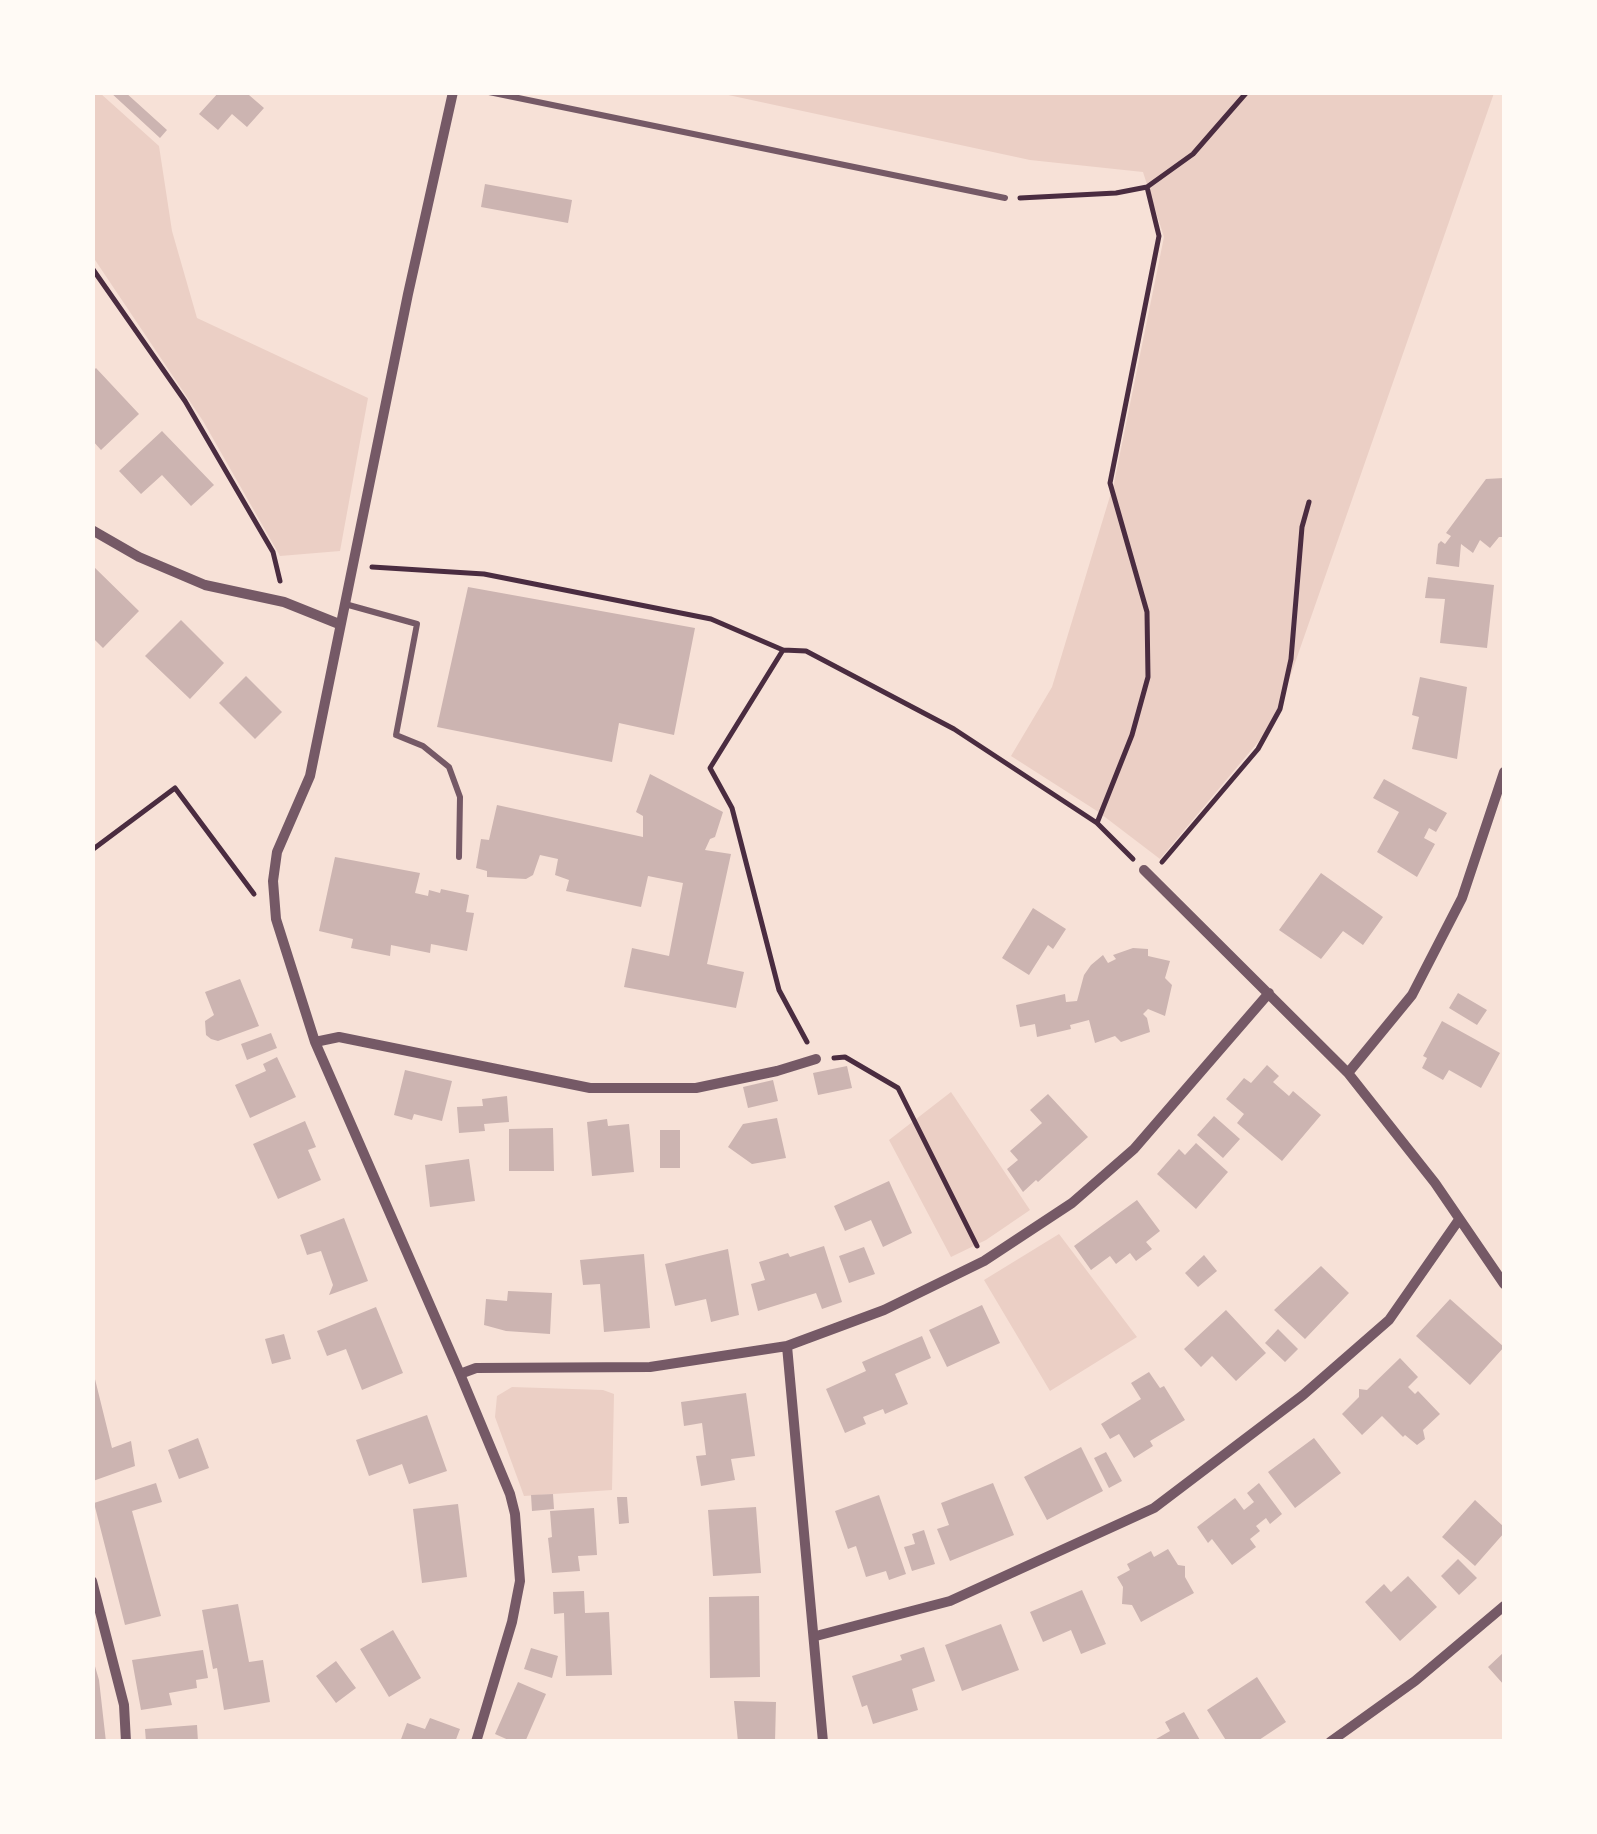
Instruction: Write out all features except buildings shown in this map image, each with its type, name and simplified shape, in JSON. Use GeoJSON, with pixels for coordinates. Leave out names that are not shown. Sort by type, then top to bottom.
{"type":"FeatureCollection","features":[{"type":"Feature","properties":{"kind":"street"},"geometry":{"type":"LineString","coordinates":[[453,92],[310,776],[277,852],[272,881],[276,919],[315,1042],[460,1374],[515,1514],[520,1580],[512,1622],[476,1742]]}},
{"type":"Feature","properties":{"kind":"street"},"geometry":{"type":"LineString","coordinates":[[92,530],[138,558],[206,585],[284,602],[339,624]]}},
{"type":"Feature","properties":{"kind":"street"},"geometry":{"type":"LineString","coordinates":[[1348,1073],[1412,995],[1454,914],[1504,772]]}},
{"type":"Feature","properties":{"kind":"street"},"geometry":{"type":"LineString","coordinates":[[1147,873],[1348,1073],[1434,1183],[1504,1284]]}},
{"type":"Feature","properties":{"kind":"street"},"geometry":{"type":"LineString","coordinates":[[460,1374],[476,1368],[650,1367],[786,1346],[884,1310],[984,1261],[1072,1203],[1134,1148],[1269,993]]}},
{"type":"Feature","properties":{"kind":"street"},"geometry":{"type":"LineString","coordinates":[[315,1042],[340,1036],[590,1088],[696,1088],[816,1059]]}},
{"type":"Feature","properties":{"kind":"street"},"geometry":{"type":"LineString","coordinates":[[816,1636],[950,1602],[1154,1508],[1304,1395],[1389,1320],[1458,1221]]}},
{"type":"Feature","properties":{"kind":"street"},"geometry":{"type":"LineString","coordinates":[[786,1346],[823,1742]]}},
{"type":"Feature","properties":{"kind":"street"},"geometry":{"type":"LineString","coordinates":[[92,1580],[124,1706],[126,1742]]}},
{"type":"Feature","properties":{"kind":"street"},"geometry":{"type":"LineString","coordinates":[[1330,1742],[1416,1682],[1504,1606]]}},
{"type":"Feature","properties":{"kind":"lane"},"geometry":{"type":"LineString","coordinates":[[488,92],[1005,198]]}},
{"type":"Feature","properties":{"kind":"lane"},"geometry":{"type":"LineString","coordinates":[[344,604],[417,624],[396,735],[423,746],[449,768],[460,797],[459,857]]}},
{"type":"Feature","properties":{"kind":"path"},"geometry":{"type":"LineString","coordinates":[[1005,198],[1101,194],[1147,187],[1193,154],[1248,92]]}},
{"type":"Feature","properties":{"kind":"path"},"geometry":{"type":"LineString","coordinates":[[1097,823],[1132,735],[1148,677],[1147,612],[1110,483],[1160,236],[1147,187]]}},
{"type":"Feature","properties":{"kind":"path"},"geometry":{"type":"LineString","coordinates":[[92,268],[186,400],[273,552],[284,602]]}},
{"type":"Feature","properties":{"kind":"path"},"geometry":{"type":"LineString","coordinates":[[354,566],[484,574],[710,620],[784,650],[806,651],[954,730],[1097,823],[1147,873],[1258,749],[1280,709],[1291,659],[1300,542],[1309,502]]}},
{"type":"Feature","properties":{"kind":"path"},"geometry":{"type":"LineString","coordinates":[[784,650],[710,768],[732,808],[779,990],[816,1059],[845,1057],[898,1088],[984,1261]]}},
{"type":"Feature","properties":{"kind":"path"},"geometry":{"type":"LineString","coordinates":[[92,850],[175,788],[276,919]]}},
{"type":"Feature","properties":{"kind":"shaded area"},"geometry":{"type":"Polygon","coordinates":[[[92,93],[100,93],[159,146],[172,231],[197,318],[368,398],[340,551],[280,556],[203,421],[93,257],[92,93]]]}},
{"type":"Feature","properties":{"kind":"shaded area"},"geometry":{"type":"Polygon","coordinates":[[[719,93],[1494,93],[1274,723],[1160,859],[1097,811],[1011,756],[1052,687],[1114,483],[1164,237],[1143,172],[1030,160],[719,93]]]}},
{"type":"Feature","properties":{"kind":"shaded area"},"geometry":{"type":"Polygon","coordinates":[[[951,1092],[1030,1210],[986,1240],[951,1257],[889,1140],[951,1092]]]}},
{"type":"Feature","properties":{"kind":"shaded area"},"geometry":{"type":"Polygon","coordinates":[[[1059,1234],[1137,1337],[1050,1391],[984,1280],[1059,1234]]]}},
{"type":"Feature","properties":{"kind":"shaded area"},"geometry":{"type":"Polygon","coordinates":[[[512,1387],[603,1390],[614,1394],[612,1490],[524,1496],[495,1417],[497,1396],[512,1387]]]}}]}
